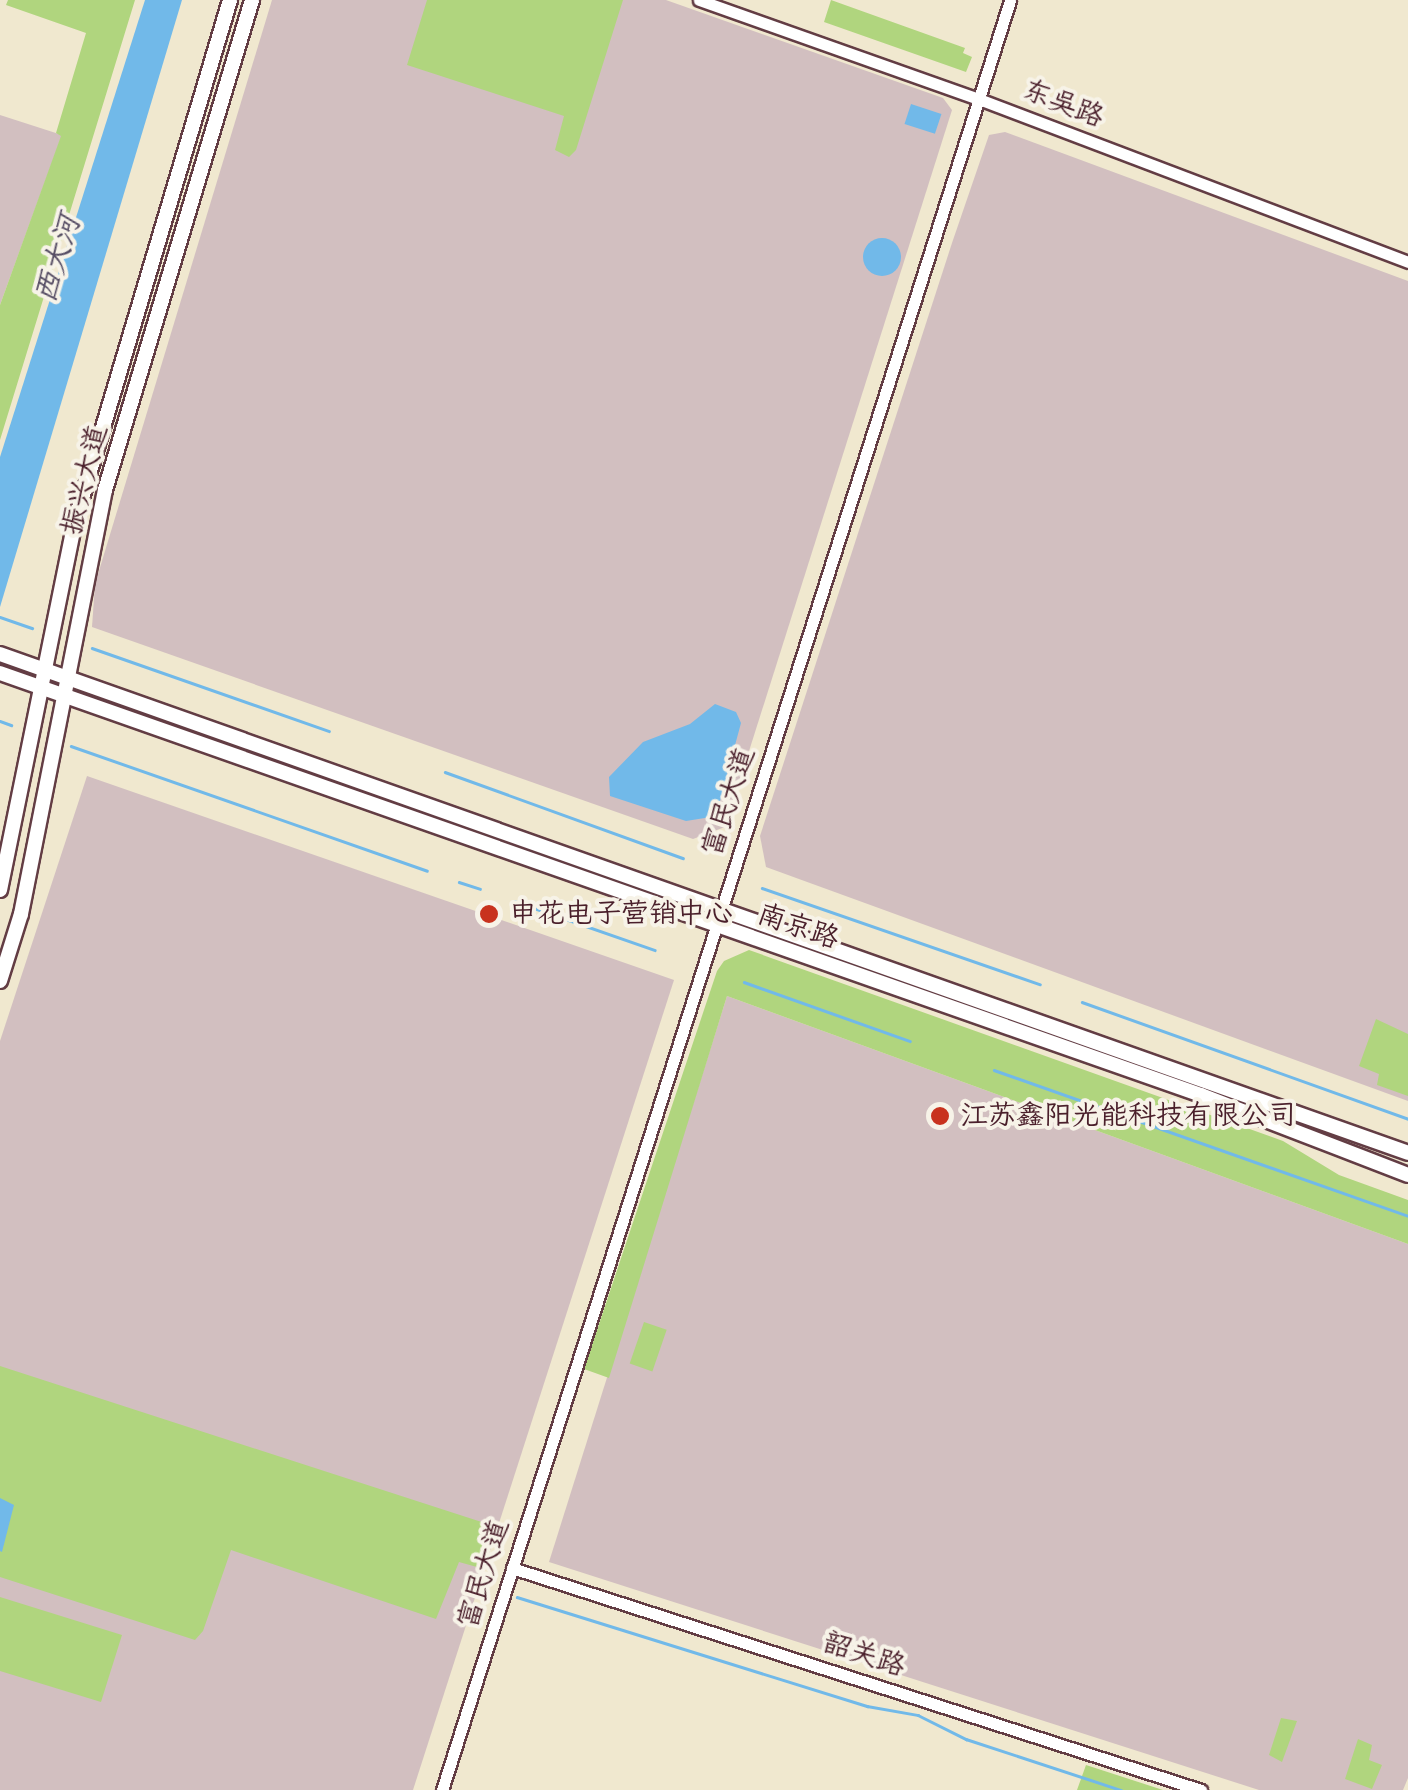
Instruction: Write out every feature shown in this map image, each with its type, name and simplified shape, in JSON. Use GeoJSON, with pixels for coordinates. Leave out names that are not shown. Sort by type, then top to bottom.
{"type":"FeatureCollection","features":[{"type":"Feature","properties":{"kind":"main road","name":"振兴大道"},"geometry":{"type":"LineString","coordinates":[[0,890],[94,448],[230,0]]}},
{"type":"Feature","properties":{"kind":"main road","name":"振兴大道"},"geometry":{"type":"LineString","coordinates":[[0,981],[21,914],[105,490],[252,0]]}},
{"type":"Feature","properties":{"kind":"main road","name":"南京路"},"geometry":{"type":"LineString","coordinates":[[0,654],[1201,1094],[1408,1175]]}},
{"type":"Feature","properties":{"kind":"main road","name":"南京路"},"geometry":{"type":"LineString","coordinates":[[0,673],[1408,1153]]}},
{"type":"Feature","properties":{"kind":"street","name":"东吴路"},"geometry":{"type":"LineString","coordinates":[[698,0],[978,98],[1408,262]]}},
{"type":"Feature","properties":{"kind":"street","name":"富民大道"},"geometry":{"type":"LineString","coordinates":[[442,1790],[1010,0]]}},
{"type":"Feature","properties":{"kind":"street","name":"韶关路"},"geometry":{"type":"LineString","coordinates":[[512,1568],[1200,1790]]}},
{"type":"Feature","properties":{"kind":"shaded area"},"geometry":{"type":"Polygon","coordinates":[[[272,0],[666,0],[943,98],[952,110],[725,827],[693,839],[92,627],[95,584],[272,0]]]}},
{"type":"Feature","properties":{"kind":"shaded area"},"geometry":{"type":"Polygon","coordinates":[[[0,115],[62,135],[0,305],[0,115]]]}},
{"type":"Feature","properties":{"kind":"shaded area"},"geometry":{"type":"Polygon","coordinates":[[[1005,132],[1408,281],[1408,1101],[766,867],[760,836],[952,243],[989,135],[1005,132]]]}},
{"type":"Feature","properties":{"kind":"shaded area"},"geometry":{"type":"Polygon","coordinates":[[[87,776],[674,980],[413,1790],[0,1790],[0,1041],[87,776]]]}},
{"type":"Feature","properties":{"kind":"shaded area"},"geometry":{"type":"Polygon","coordinates":[[[727,996],[1408,1244],[1408,1778],[1403,1790],[1259,1790],[549,1562],[727,996]]]}},
{"type":"Feature","properties":{"kind":"green space"},"geometry":{"type":"Polygon","coordinates":[[[8,0],[135,0],[0,440],[0,305],[61,136],[56,133],[86,33],[6,5],[8,0]]]}},
{"type":"Feature","properties":{"kind":"green space"},"geometry":{"type":"Polygon","coordinates":[[[427,0],[623,0],[576,150],[569,157],[555,150],[564,116],[407,65],[427,0]]]}},
{"type":"Feature","properties":{"kind":"green space"},"geometry":{"type":"Polygon","coordinates":[[[831,0],[965,48],[963,53],[972,57],[966,72],[824,22],[831,0]]]}},
{"type":"Feature","properties":{"kind":"green space"},"geometry":{"type":"Polygon","coordinates":[[[749,950],[1283,1141],[1339,1175],[1408,1200],[1408,1244],[727,996],[609,1378],[584,1369],[717,971],[724,961],[749,950]]]}},
{"type":"Feature","properties":{"kind":"green space"},"geometry":{"type":"Polygon","coordinates":[[[1376,1019],[1408,1034],[1408,1096],[1377,1085],[1379,1074],[1359,1066],[1376,1019]]]}},
{"type":"Feature","properties":{"kind":"green space"},"geometry":{"type":"Polygon","coordinates":[[[644,1322],[667,1330],[652,1371],[630,1364],[644,1322]]]}},
{"type":"Feature","properties":{"kind":"green space"},"geometry":{"type":"Polygon","coordinates":[[[0,1366],[497,1527],[484,1569],[459,1562],[436,1619],[231,1550],[203,1631],[195,1640],[0,1577],[0,1366]]]}},
{"type":"Feature","properties":{"kind":"green space"},"geometry":{"type":"Polygon","coordinates":[[[0,1597],[122,1635],[101,1702],[0,1671],[0,1597]]]}},
{"type":"Feature","properties":{"kind":"green space"},"geometry":{"type":"Polygon","coordinates":[[[1281,1718],[1297,1721],[1282,1762],[1269,1755],[1281,1718]]]}},
{"type":"Feature","properties":{"kind":"green space"},"geometry":{"type":"Polygon","coordinates":[[[1358,1739],[1372,1745],[1369,1760],[1382,1765],[1372,1789],[1345,1779],[1358,1739]]]}},
{"type":"Feature","properties":{"kind":"green space"},"geometry":{"type":"Polygon","coordinates":[[[1086,1765],[1163,1790],[1077,1790],[1086,1765]]]}},
{"type":"Feature","properties":{"kind":"water"},"geometry":{"type":"Polygon","coordinates":[[[145,0],[182,0],[0,607],[0,457],[145,0]]]}},
{"type":"Feature","properties":{"kind":"water"},"geometry":{"type":"Polygon","coordinates":[[[911,104],[941,114],[935,134],[905,124],[911,104]]]}},
{"type":"Feature","properties":{"kind":"water"},"geometry":{"type":"Polygon","coordinates":[[[882,238],[896,243],[901,257],[896,271],[882,276],[868,271],[863,257],[868,243],[882,238]]]}},
{"type":"Feature","properties":{"kind":"water"},"geometry":{"type":"Polygon","coordinates":[[[715,704],[736,712],[741,723],[720,801],[711,817],[686,821],[610,796],[609,777],[643,742],[690,724],[715,704]]]}},
{"type":"Feature","properties":{"kind":"water"},"geometry":{"type":"Polygon","coordinates":[[[0,1498],[14,1505],[2,1552],[0,1551],[0,1498]]]}},
{"type":"Feature","properties":{"kind":"waterway"},"geometry":{"type":"LineString","coordinates":[[0,617],[32,628]]}},
{"type":"Feature","properties":{"kind":"waterway"},"geometry":{"type":"LineString","coordinates":[[92,648],[329,731]]}},
{"type":"Feature","properties":{"kind":"waterway"},"geometry":{"type":"LineString","coordinates":[[0,721],[11,725]]}},
{"type":"Feature","properties":{"kind":"waterway"},"geometry":{"type":"LineString","coordinates":[[71,746],[427,871]]}},
{"type":"Feature","properties":{"kind":"waterway"},"geometry":{"type":"LineString","coordinates":[[445,772],[683,858]]}},
{"type":"Feature","properties":{"kind":"waterway"},"geometry":{"type":"LineString","coordinates":[[459,882],[480,889]]}},
{"type":"Feature","properties":{"kind":"waterway"},"geometry":{"type":"LineString","coordinates":[[762,888],[1040,984]]}},
{"type":"Feature","properties":{"kind":"waterway"},"geometry":{"type":"LineString","coordinates":[[514,901],[655,950]]}},
{"type":"Feature","properties":{"kind":"waterway"},"geometry":{"type":"LineString","coordinates":[[744,982],[910,1041]]}},
{"type":"Feature","properties":{"kind":"waterway"},"geometry":{"type":"LineString","coordinates":[[1082,1002],[1408,1119]]}},
{"type":"Feature","properties":{"kind":"waterway"},"geometry":{"type":"LineString","coordinates":[[994,1070],[1408,1216]]}},
{"type":"Feature","properties":{"kind":"waterway"},"geometry":{"type":"LineString","coordinates":[[517,1597],[867,1706],[918,1715],[966,1739],[1121,1790]]}},
{"type":"Feature","properties":{"kind":"place","name":"申花电子营销中心"},"geometry":{"type":"Point","coordinates":[489,914]}},
{"type":"Feature","properties":{"kind":"place","name":"江苏鑫阳光能科技有限公司"},"geometry":{"type":"Point","coordinates":[940,1116]}},
{"type":"Feature","properties":{"kind":"water label","name":"西大河"},"geometry":{"type":"Point","coordinates":[58,259]}}]}
